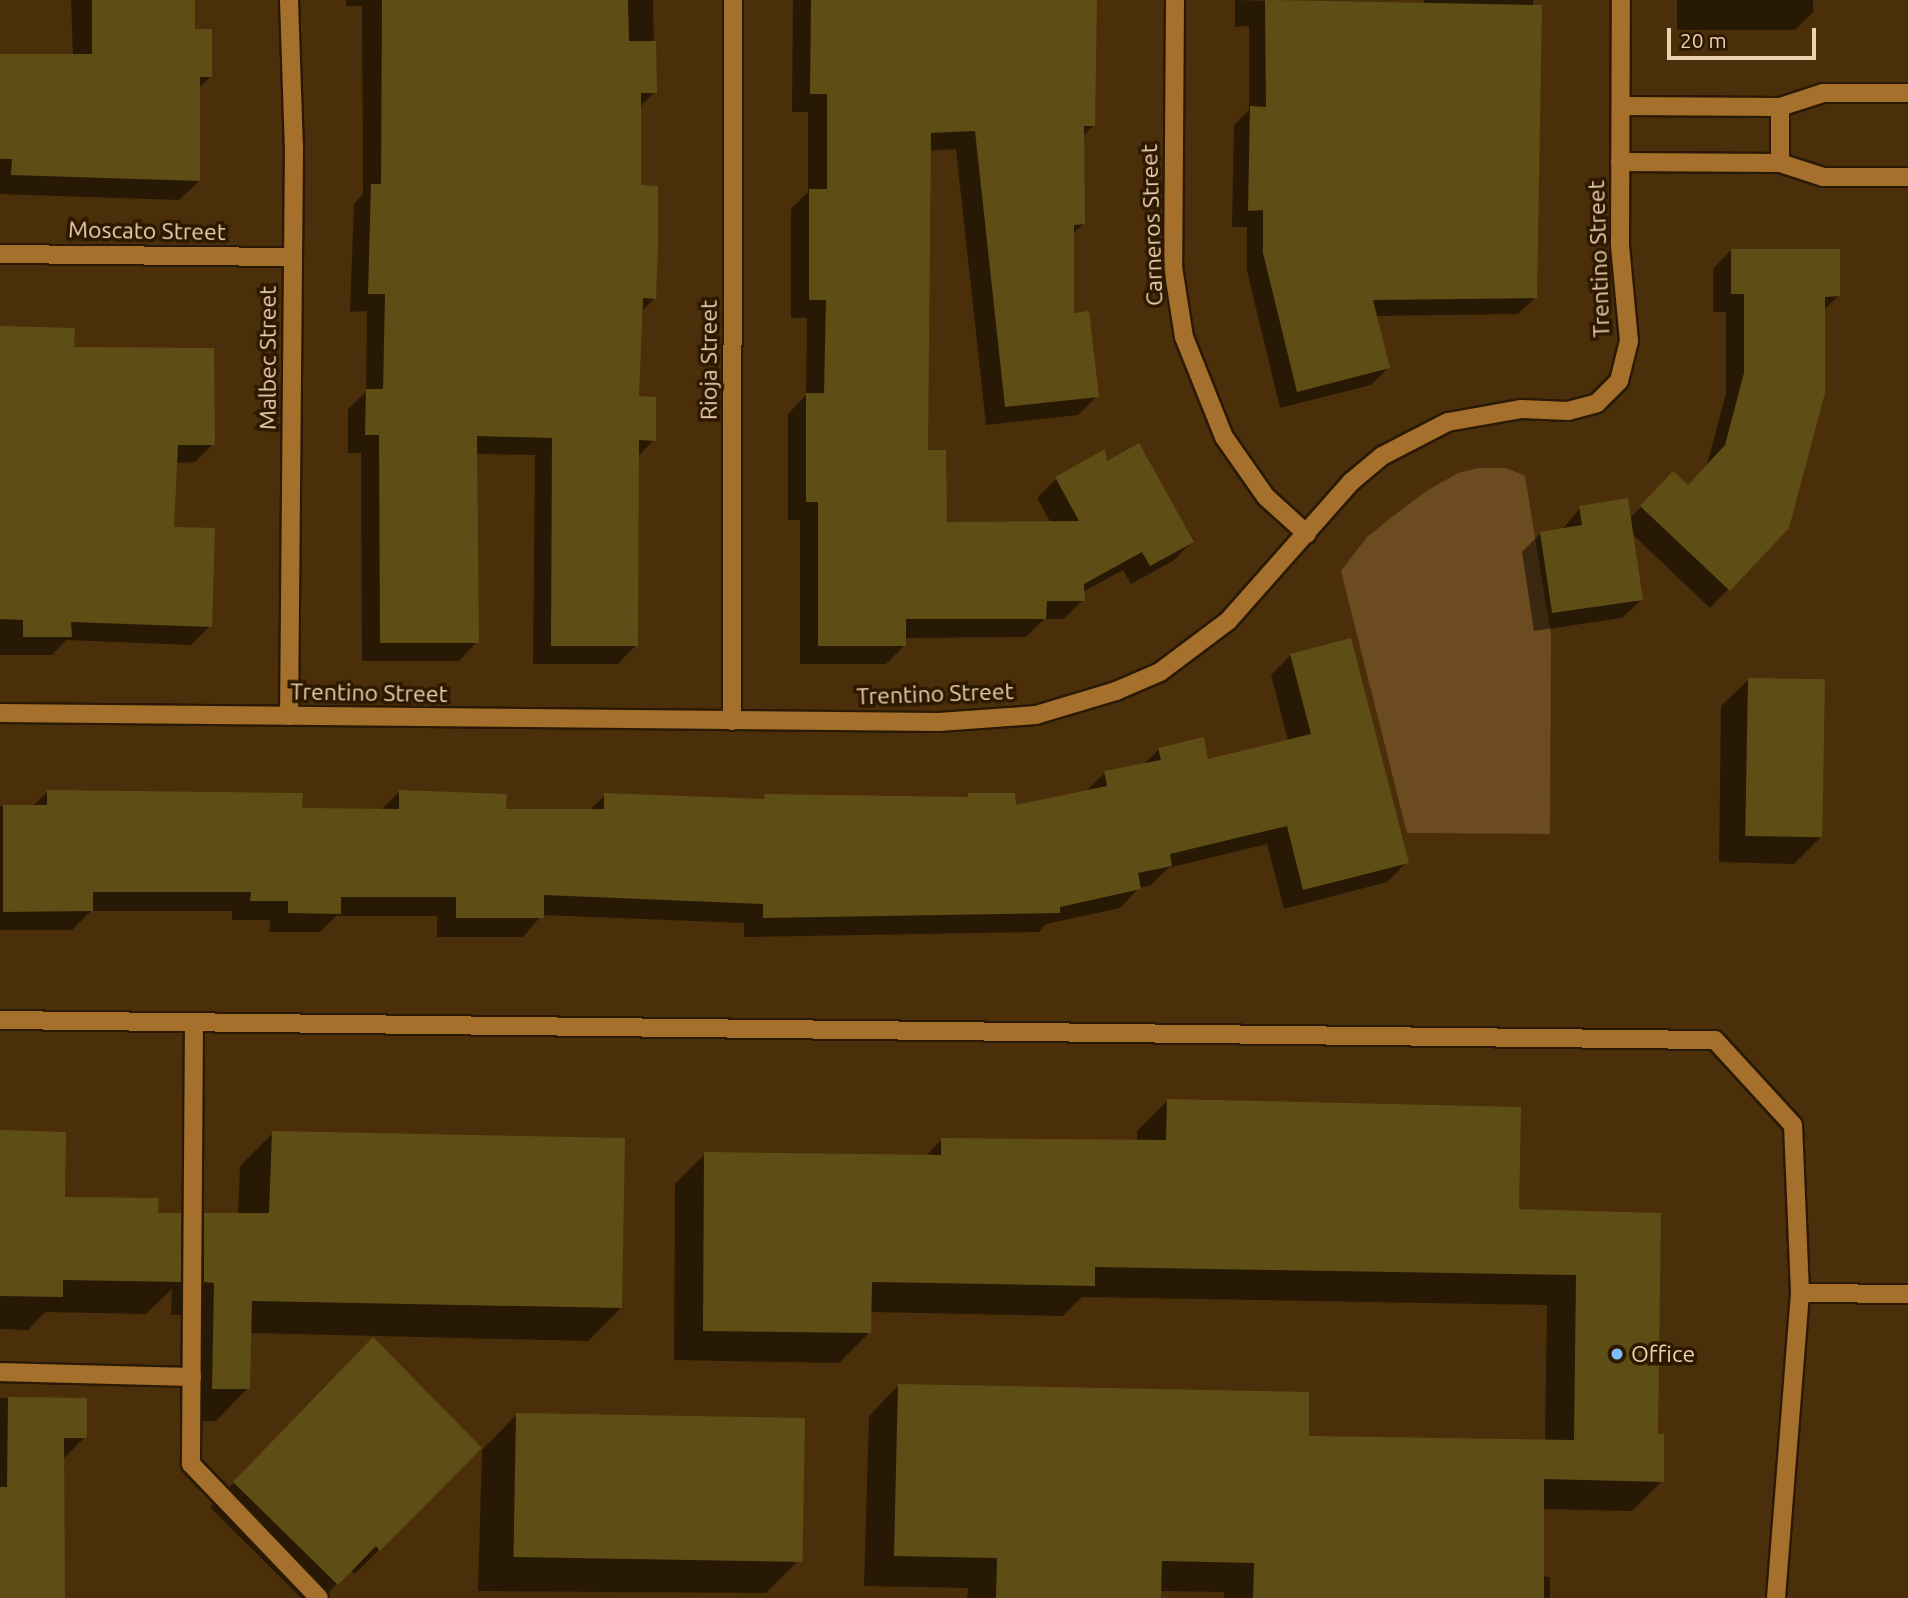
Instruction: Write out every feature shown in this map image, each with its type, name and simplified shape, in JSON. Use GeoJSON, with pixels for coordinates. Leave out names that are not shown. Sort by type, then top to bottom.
{"type":"FeatureCollection","features":[{"type":"Feature","properties":{"kind":"street","name":"Malbec Street"},"geometry":{"type":"LineString","coordinates":[[289,0],[293,257],[289,716]]}},
{"type":"Feature","properties":{"kind":"street","name":"Rioja Street"},"geometry":{"type":"LineString","coordinates":[[732,721],[733,0]]}},
{"type":"Feature","properties":{"kind":"street","name":"Carneros Street"},"geometry":{"type":"LineString","coordinates":[[1175,0],[1172,245],[1181,325],[1194,370],[1224,437],[1266,497],[1307,534]]}},
{"type":"Feature","properties":{"kind":"street","name":"Trentino Street"},"geometry":{"type":"LineString","coordinates":[[0,713],[732,721],[994,720],[1085,701],[1160,672],[1197,647],[1228,621],[1351,482],[1382,456],[1448,422],[1485,414],[1568,411],[1597,403],[1619,381],[1629,341],[1620,246],[1621,0]]}},
{"type":"Feature","properties":{"kind":"street"},"geometry":{"type":"LineString","coordinates":[[1621,106],[1780,107],[1823,93],[1908,93]]}},
{"type":"Feature","properties":{"kind":"street"},"geometry":{"type":"LineString","coordinates":[[1780,107],[1780,163]]}},
{"type":"Feature","properties":{"kind":"street"},"geometry":{"type":"LineString","coordinates":[[1620,162],[1780,163],[1823,177],[1908,177]]}},
{"type":"Feature","properties":{"kind":"street","name":"Moscato Street"},"geometry":{"type":"LineString","coordinates":[[0,254],[293,257]]}},
{"type":"Feature","properties":{"kind":"street"},"geometry":{"type":"LineString","coordinates":[[0,1020],[1715,1040],[1793,1125],[1800,1293],[1776,1598]]}},
{"type":"Feature","properties":{"kind":"street"},"geometry":{"type":"LineString","coordinates":[[194,1022],[191,1464],[318,1598]]}},
{"type":"Feature","properties":{"kind":"street"},"geometry":{"type":"LineString","coordinates":[[1800,1293],[1908,1294]]}},
{"type":"Feature","properties":{"kind":"street"},"geometry":{"type":"LineString","coordinates":[[0,1372],[192,1377]]}},
{"type":"Feature","properties":{"kind":"shaded area"},"geometry":{"type":"Polygon","coordinates":[[[1478,468],[1506,468],[1525,476],[1551,635],[1550,834],[1407,833],[1341,571],[1367,537],[1392,517],[1428,490],[1458,473],[1478,468]]]}},
{"type":"Feature","properties":{"kind":"building"},"geometry":{"type":"Polygon","coordinates":[[[92,0],[195,0],[195,29],[212,29],[212,77],[200,77],[200,181],[11,175],[12,159],[0,159],[0,54],[92,54],[92,0]]]}},
{"type":"Feature","properties":{"kind":"building"},"geometry":{"type":"Polygon","coordinates":[[[382,0],[628,0],[629,41],[656,41],[657,93],[641,93],[641,185],[658,186],[658,247],[656,299],[643,298],[639,396],[656,397],[656,441],[639,440],[638,646],[551,646],[552,438],[477,436],[479,643],[380,643],[379,435],[365,435],[366,389],[383,389],[385,294],[368,294],[371,184],[381,184],[382,0]]]}},
{"type":"Feature","properties":{"kind":"building"},"geometry":{"type":"Polygon","coordinates":[[[811,0],[1097,0],[1095,126],[1084,126],[1085,224],[1074,225],[1074,313],[1089,311],[1099,397],[1005,407],[975,131],[931,133],[928,450],[946,450],[947,522],[1079,521],[1055,477],[1105,449],[1107,461],[1139,443],[1194,542],[1150,566],[1142,552],[1084,584],[1085,601],[1047,601],[1046,619],[906,619],[906,646],[818,646],[818,502],[806,502],[806,393],[824,393],[826,300],[809,300],[809,189],[827,189],[827,94],[810,94],[811,0]]]}},
{"type":"Feature","properties":{"kind":"building"},"geometry":{"type":"Polygon","coordinates":[[[1265,0],[1542,5],[1537,298],[1373,300],[1390,368],[1297,392],[1263,253],[1263,210],[1248,211],[1250,106],[1266,107],[1265,0]]]}},
{"type":"Feature","properties":{"kind":"building"},"geometry":{"type":"Polygon","coordinates":[[[1731,249],[1840,249],[1840,296],[1825,297],[1825,393],[1789,528],[1730,591],[1640,506],[1673,471],[1688,485],[1725,445],[1744,373],[1744,294],[1731,294],[1731,249]]]}},
{"type":"Feature","properties":{"kind":"building"},"geometry":{"type":"Polygon","coordinates":[[[0,326],[75,328],[74,347],[214,348],[215,445],[178,445],[174,527],[215,528],[212,627],[71,622],[72,637],[23,637],[23,620],[0,619],[0,326]]]}},
{"type":"Feature","properties":{"kind":"building"},"geometry":{"type":"Polygon","coordinates":[[[1628,498],[1643,600],[1552,613],[1540,532],[1582,525],[1579,506],[1628,498]]]}},
{"type":"Feature","properties":{"kind":"building"},"geometry":{"type":"Polygon","coordinates":[[[1351,638],[1409,863],[1303,890],[1287,826],[1170,854],[1172,866],[1138,873],[1141,889],[1060,907],[1060,913],[763,918],[763,904],[544,895],[544,918],[456,918],[456,897],[341,897],[341,914],[288,913],[288,901],[250,901],[251,892],[93,892],[93,911],[3,912],[3,805],[47,805],[47,790],[303,793],[302,808],[399,809],[399,790],[507,794],[506,809],[604,809],[604,793],[764,799],[764,794],[968,797],[968,793],[1015,793],[1016,805],[1107,786],[1104,771],[1161,760],[1158,748],[1204,737],[1208,759],[1311,734],[1290,654],[1351,638]]]}},
{"type":"Feature","properties":{"kind":"building"},"geometry":{"type":"Polygon","coordinates":[[[1748,678],[1825,679],[1822,837],[1745,836],[1748,678]]]}},
{"type":"Feature","properties":{"kind":"building"},"geometry":{"type":"Polygon","coordinates":[[[1167,1099],[1521,1107],[1519,1209],[1661,1213],[1658,1434],[1664,1434],[1664,1482],[1544,1479],[1544,1598],[1253,1598],[1254,1563],[1162,1561],[1161,1598],[996,1598],[997,1558],[894,1556],[898,1384],[1309,1392],[1309,1436],[1574,1440],[1576,1275],[1095,1267],[1095,1286],[872,1282],[871,1333],[703,1331],[704,1152],[941,1155],[941,1138],[1166,1140],[1167,1099]]]}},
{"type":"Feature","properties":{"kind":"building"},"geometry":{"type":"Polygon","coordinates":[[[0,1130],[66,1132],[65,1197],[159,1198],[158,1213],[181,1213],[181,1282],[63,1280],[63,1297],[0,1296],[0,1130]]]}},
{"type":"Feature","properties":{"kind":"building"},"geometry":{"type":"Polygon","coordinates":[[[272,1131],[625,1138],[622,1308],[252,1301],[250,1389],[212,1389],[214,1283],[204,1282],[204,1213],[269,1213],[272,1131]]]}},
{"type":"Feature","properties":{"kind":"building"},"geometry":{"type":"Polygon","coordinates":[[[373,1337],[482,1448],[380,1551],[376,1546],[338,1585],[233,1482],[373,1337]]]}},
{"type":"Feature","properties":{"kind":"building"},"geometry":{"type":"Polygon","coordinates":[[[8,1397],[87,1398],[87,1438],[64,1438],[65,1598],[0,1598],[0,1487],[7,1487],[8,1397]]]}},
{"type":"Feature","properties":{"kind":"building"},"geometry":{"type":"Polygon","coordinates":[[[516,1413],[805,1418],[802,1562],[513,1557],[516,1413]]]}},
{"type":"Feature","properties":{"kind":"place","name":"Office"},"geometry":{"type":"Point","coordinates":[1617,1354]}}]}
